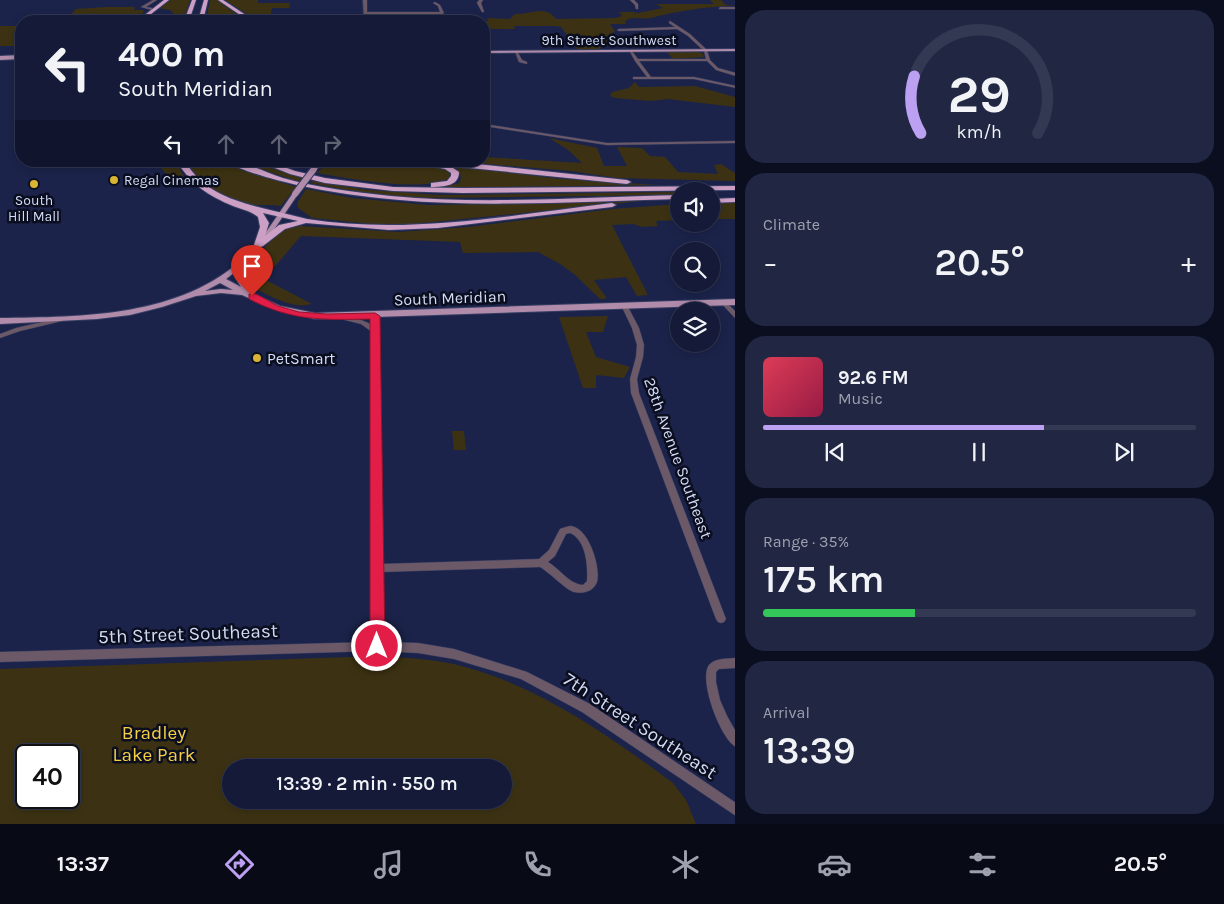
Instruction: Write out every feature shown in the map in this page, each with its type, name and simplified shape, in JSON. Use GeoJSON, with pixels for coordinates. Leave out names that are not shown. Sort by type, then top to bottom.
{"type":"FeatureCollection","features":[{"type":"Feature","properties":{"kind":"highway"},"geometry":{"type":"LineString","coordinates":[[146,15],[167,0]]}},
{"type":"Feature","properties":{"kind":"highway"},"geometry":{"type":"LineString","coordinates":[[188,15],[194,0]]}},
{"type":"Feature","properties":{"kind":"highway"},"geometry":{"type":"LineString","coordinates":[[202,15],[206,0]]}},
{"type":"Feature","properties":{"kind":"highway"},"geometry":{"type":"LineString","coordinates":[[220,0],[243,15]]}},
{"type":"Feature","properties":{"kind":"highway"},"geometry":{"type":"LineString","coordinates":[[184,167],[199,184],[220,197],[257,212],[266,220],[258,245]]}},
{"type":"Feature","properties":{"kind":"highway"},"geometry":{"type":"LineString","coordinates":[[245,167],[295,183],[346,193],[388,198],[506,201],[670,197]]}},
{"type":"Feature","properties":{"kind":"highway"},"geometry":{"type":"LineString","coordinates":[[277,167],[317,179],[411,190],[735,186]]}},
{"type":"Feature","properties":{"kind":"highway"},"geometry":{"type":"LineString","coordinates":[[284,167],[326,176],[396,184],[443,184],[449,183],[455,177],[455,172],[447,167]]}},
{"type":"Feature","properties":{"kind":"highway"},"geometry":{"type":"LineString","coordinates":[[480,167],[596,180],[735,186]]}},
{"type":"Feature","properties":{"kind":"highway"},"geometry":{"type":"LineString","coordinates":[[720,199],[735,199]]}},
{"type":"Feature","properties":{"kind":"highway"},"geometry":{"type":"LineString","coordinates":[[240,205],[280,216],[327,223],[375,227],[438,226],[614,204],[670,201]]}},
{"type":"Feature","properties":{"kind":"highway"},"geometry":{"type":"LineString","coordinates":[[258,245],[271,234],[287,225],[327,223]]}},
{"type":"Feature","properties":{"kind":"main road","name":"9th Street Southwest"},"geometry":{"type":"LineString","coordinates":[[490,52],[735,50]]}},
{"type":"Feature","properties":{"kind":"main road"},"geometry":{"type":"LineString","coordinates":[[0,58],[15,57]]}},
{"type":"Feature","properties":{"kind":"main road"},"geometry":{"type":"LineString","coordinates":[[252,296],[238,278],[240,270],[316,167]]}},
{"type":"Feature","properties":{"kind":"main road"},"geometry":{"type":"LineString","coordinates":[[178,298],[219,279],[247,258]]}},
{"type":"Feature","properties":{"kind":"main road","name":"South Meridian"},"geometry":{"type":"LineString","coordinates":[[219,279],[269,306],[291,313],[339,317],[735,302]]}},
{"type":"Feature","properties":{"kind":"main road"},"geometry":{"type":"LineString","coordinates":[[0,321],[60,320],[126,313],[178,298],[216,291],[229,291],[252,296]]}},
{"type":"Feature","properties":{"kind":"street"},"geometry":{"type":"LineString","coordinates":[[153,9],[143,7],[155,0]]}},
{"type":"Feature","properties":{"kind":"street"},"geometry":{"type":"LineString","coordinates":[[365,0],[366,13],[442,13],[439,6],[435,3]]}},
{"type":"Feature","properties":{"kind":"street"},"geometry":{"type":"LineString","coordinates":[[481,0],[479,3],[483,11]]}},
{"type":"Feature","properties":{"kind":"street"},"geometry":{"type":"LineString","coordinates":[[632,0],[637,5],[636,8]]}},
{"type":"Feature","properties":{"kind":"street"},"geometry":{"type":"LineString","coordinates":[[386,7],[386,13]]}},
{"type":"Feature","properties":{"kind":"street"},"geometry":{"type":"LineString","coordinates":[[720,8],[735,8]]}},
{"type":"Feature","properties":{"kind":"street"},"geometry":{"type":"LineString","coordinates":[[670,22],[676,28],[689,35],[706,51],[708,60],[720,70],[735,75]]}},
{"type":"Feature","properties":{"kind":"street"},"geometry":{"type":"LineString","coordinates":[[640,23],[644,28]]}},
{"type":"Feature","properties":{"kind":"street"},"geometry":{"type":"LineString","coordinates":[[619,30],[676,28]]}},
{"type":"Feature","properties":{"kind":"street"},"geometry":{"type":"LineString","coordinates":[[630,51],[650,78]]}},
{"type":"Feature","properties":{"kind":"street"},"geometry":{"type":"LineString","coordinates":[[516,52],[520,61],[526,63]]}},
{"type":"Feature","properties":{"kind":"street"},"geometry":{"type":"LineString","coordinates":[[636,60],[708,60]]}},
{"type":"Feature","properties":{"kind":"street"},"geometry":{"type":"LineString","coordinates":[[634,78],[694,78],[735,87]]}},
{"type":"Feature","properties":{"kind":"street"},"geometry":{"type":"LineString","coordinates":[[490,126],[607,144],[735,142]]}},
{"type":"Feature","properties":{"kind":"street"},"geometry":{"type":"LineString","coordinates":[[723,302],[735,316]]}},
{"type":"Feature","properties":{"kind":"street","name":"28th Avenue Southeast"},"geometry":{"type":"LineString","coordinates":[[624,307],[637,331],[641,345],[640,355],[633,373],[635,392],[721,619]]}},
{"type":"Feature","properties":{"kind":"street"},"geometry":{"type":"LineString","coordinates":[[375,316],[377,646]]}},
{"type":"Feature","properties":{"kind":"street"},"geometry":{"type":"LineString","coordinates":[[339,317],[365,323],[371,326],[375,332]]}},
{"type":"Feature","properties":{"kind":"street"},"geometry":{"type":"LineString","coordinates":[[0,336],[18,329],[60,320]]}},
{"type":"Feature","properties":{"kind":"street"},"geometry":{"type":"LineString","coordinates":[[377,568],[541,563],[574,588],[585,589],[592,582],[592,568],[587,547],[581,535],[575,530],[563,531],[552,553],[541,563]]}},
{"type":"Feature","properties":{"kind":"street","name":"5th Street Southeast"},"geometry":{"type":"LineString","coordinates":[[0,657],[377,646]]}},
{"type":"Feature","properties":{"kind":"street","name":"7th Street Southeast"},"geometry":{"type":"LineString","coordinates":[[377,646],[413,648],[454,654],[523,675],[586,708],[735,810]]}},
{"type":"Feature","properties":{"kind":"street"},"geometry":{"type":"LineString","coordinates":[[735,663],[717,665],[711,672],[710,679],[726,727],[735,742]]}},
{"type":"Feature","properties":{"kind":"green space"},"geometry":{"type":"Polygon","coordinates":[[[171,0],[190,0],[185,15],[175,15],[170,10],[158,8],[171,0]]]}},
{"type":"Feature","properties":{"kind":"green space"},"geometry":{"type":"Polygon","coordinates":[[[210,0],[217,0],[238,15],[207,15],[210,0]]]}},
{"type":"Feature","properties":{"kind":"green space"},"geometry":{"type":"Polygon","coordinates":[[[225,0],[258,0],[258,3],[290,3],[289,8],[272,8],[270,15],[249,15],[225,0]]]}},
{"type":"Feature","properties":{"kind":"green space"},"geometry":{"type":"Polygon","coordinates":[[[710,0],[721,0],[726,5],[735,6],[692,9],[651,18],[631,18],[625,21],[626,24],[610,24],[615,31],[609,35],[608,39],[622,42],[621,45],[602,45],[599,50],[578,50],[561,27],[514,26],[515,29],[490,29],[490,18],[510,19],[515,14],[537,11],[547,12],[556,19],[615,18],[622,16],[619,12],[637,12],[633,14],[663,8],[656,4],[714,4],[710,0]]]}},
{"type":"Feature","properties":{"kind":"green space"},"geometry":{"type":"Polygon","coordinates":[[[135,7],[134,10],[143,10],[144,12],[141,15],[70,15],[76,9],[135,7]]]}},
{"type":"Feature","properties":{"kind":"green space"},"geometry":{"type":"Polygon","coordinates":[[[0,26],[15,26],[15,46],[0,46],[0,26]]]}},
{"type":"Feature","properties":{"kind":"green space"},"geometry":{"type":"Polygon","coordinates":[[[667,52],[699,52],[704,57],[673,59],[667,52]]]}},
{"type":"Feature","properties":{"kind":"green space"},"geometry":{"type":"Polygon","coordinates":[[[635,82],[639,87],[695,86],[735,97],[735,107],[668,99],[651,101],[610,96],[612,92],[629,88],[635,82]]]}},
{"type":"Feature","properties":{"kind":"green space"},"geometry":{"type":"Polygon","coordinates":[[[549,138],[597,148],[604,166],[627,166],[617,147],[642,148],[650,156],[665,157],[678,172],[718,174],[714,165],[721,164],[735,173],[735,181],[617,178],[571,171],[490,164],[490,157],[582,163],[567,149],[549,138]]]}},
{"type":"Feature","properties":{"kind":"green space"},"geometry":{"type":"Polygon","coordinates":[[[160,167],[179,167],[186,181],[176,184],[160,167]]]}},
{"type":"Feature","properties":{"kind":"green space"},"geometry":{"type":"Polygon","coordinates":[[[190,167],[235,167],[296,187],[281,206],[249,204],[240,202],[213,189],[197,177],[190,167]]]}},
{"type":"Feature","properties":{"kind":"green space"},"geometry":{"type":"Polygon","coordinates":[[[255,167],[268,167],[302,178],[299,182],[255,167]]]}},
{"type":"Feature","properties":{"kind":"green space"},"geometry":{"type":"Polygon","coordinates":[[[322,167],[435,167],[450,174],[449,178],[438,182],[405,184],[365,181],[317,173],[322,167]]]}},
{"type":"Feature","properties":{"kind":"green space"},"geometry":{"type":"Polygon","coordinates":[[[455,167],[552,178],[658,185],[438,188],[459,183],[461,178],[455,167]]]}},
{"type":"Feature","properties":{"kind":"green space"},"geometry":{"type":"Polygon","coordinates":[[[312,181],[368,190],[441,195],[670,192],[670,195],[421,198],[368,194],[310,183],[312,181]]]}},
{"type":"Feature","properties":{"kind":"green space"},"geometry":{"type":"Polygon","coordinates":[[[306,189],[352,198],[428,205],[643,201],[393,226],[312,218],[298,208],[297,203],[306,189]]]}},
{"type":"Feature","properties":{"kind":"green space"},"geometry":{"type":"Polygon","coordinates":[[[720,203],[735,203],[735,219],[720,219],[720,203]]]}},
{"type":"Feature","properties":{"kind":"green space"},"geometry":{"type":"Polygon","coordinates":[[[670,205],[670,220],[655,221],[657,226],[612,225],[648,295],[637,296],[626,277],[594,280],[606,297],[605,299],[600,299],[574,274],[538,252],[463,253],[460,242],[301,236],[264,279],[312,304],[306,305],[290,304],[274,298],[251,284],[243,274],[260,252],[277,235],[285,230],[300,226],[399,232],[468,227],[612,209],[670,205]]]}},
{"type":"Feature","properties":{"kind":"green space"},"geometry":{"type":"Polygon","coordinates":[[[608,316],[603,332],[586,332],[596,357],[630,367],[624,378],[596,375],[596,388],[583,388],[559,317],[608,316]]]}},
{"type":"Feature","properties":{"kind":"green space"},"geometry":{"type":"Polygon","coordinates":[[[452,431],[464,431],[466,450],[454,450],[452,431]]]}},
{"type":"Feature","properties":{"kind":"green space","name":"Bradley Lake Park"},"geometry":{"type":"Polygon","coordinates":[[[379,656],[422,659],[455,664],[493,676],[547,700],[600,731],[673,783],[686,800],[696,824],[0,824],[0,669],[379,656]]]}},
{"type":"Feature","properties":{"kind":"place","name":"Regal Cinemas"},"geometry":{"type":"Point","coordinates":[114,180]}},
{"type":"Feature","properties":{"kind":"place","name":"South Hill Mall"},"geometry":{"type":"Point","coordinates":[34,184]}},
{"type":"Feature","properties":{"kind":"place","name":"PetSmart"},"geometry":{"type":"Point","coordinates":[257,358]}},
{"type":"Feature","properties":{"kind":"route"},"geometry":{"type":"LineString","coordinates":[[252,296],[274,308],[299,314],[327,317],[375,316],[377,646]]}}]}
